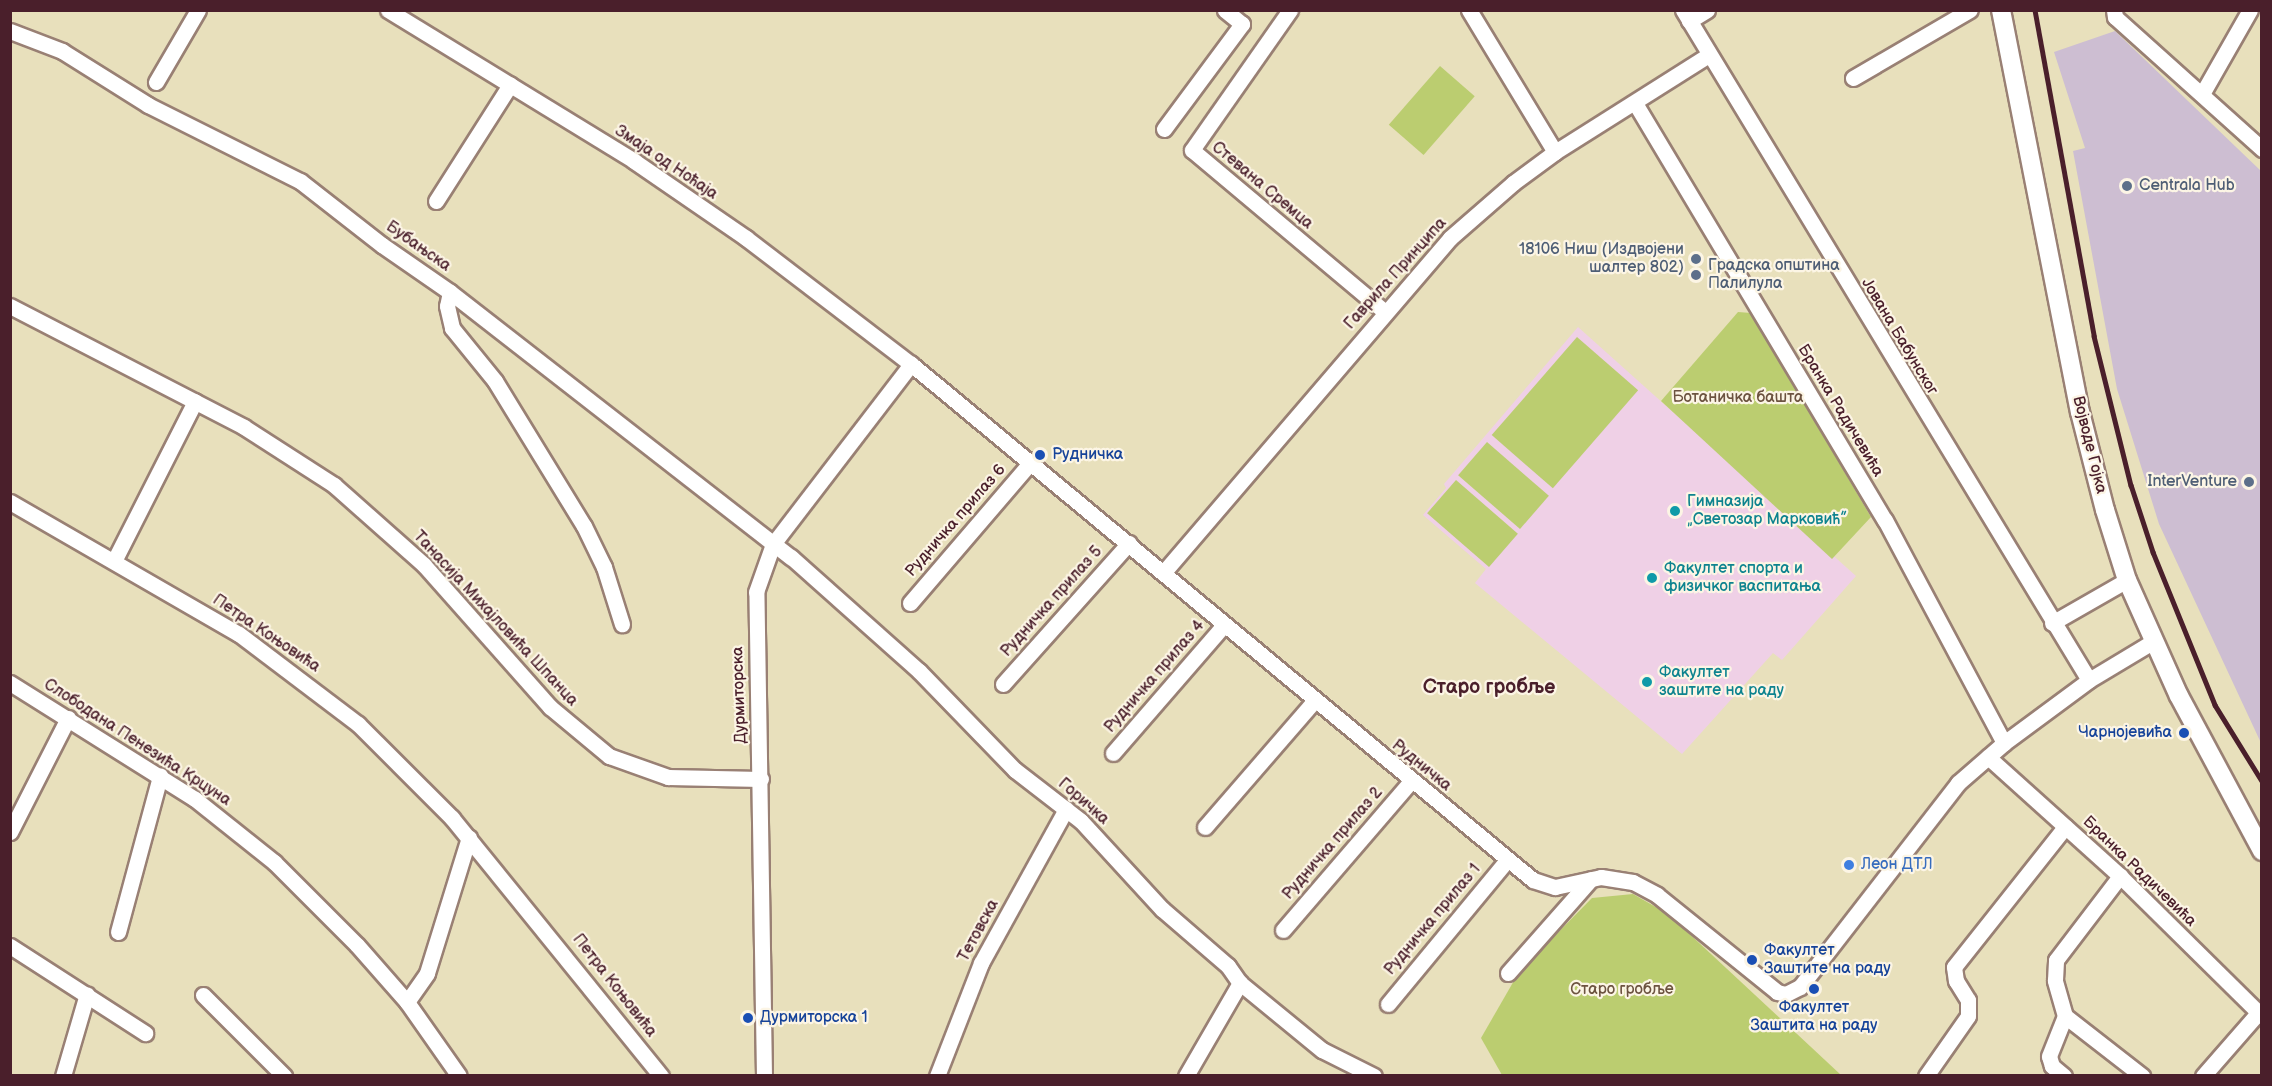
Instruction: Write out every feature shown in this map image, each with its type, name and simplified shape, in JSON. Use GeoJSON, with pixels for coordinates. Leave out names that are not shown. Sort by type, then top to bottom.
{"type":"FeatureCollection","features":[{"type":"Feature","properties":{"kind":"street"},"geometry":{"type":"LineString","coordinates":[[156,82],[198,10]]}},
{"type":"Feature","properties":{"kind":"street","name":"Змаја од Ноћаја"},"geometry":{"type":"LineString","coordinates":[[388,10],[634,161],[746,238],[911,364]]}},
{"type":"Feature","properties":{"kind":"street"},"geometry":{"type":"LineString","coordinates":[[1164,129],[1242,24],[1225,10]]}},
{"type":"Feature","properties":{"kind":"street","name":"Стевана Сремца"},"geometry":{"type":"LineString","coordinates":[[1290,10],[1192,150],[1385,312]]}},
{"type":"Feature","properties":{"kind":"street"},"geometry":{"type":"LineString","coordinates":[[1469,10],[1555,152]]}},
{"type":"Feature","properties":{"kind":"street"},"geometry":{"type":"LineString","coordinates":[[1686,16],[1707,10]]}},
{"type":"Feature","properties":{"kind":"street"},"geometry":{"type":"LineString","coordinates":[[1853,78],[1970,10]]}},
{"type":"Feature","properties":{"kind":"street","name":"Војводе Гојка"},"geometry":{"type":"LineString","coordinates":[[2001,10],[2080,412],[2127,580],[2206,751],[2262,851]]}},
{"type":"Feature","properties":{"kind":"street"},"geometry":{"type":"LineString","coordinates":[[2202,94],[2250,10]]}},
{"type":"Feature","properties":{"kind":"street"},"geometry":{"type":"LineString","coordinates":[[2114,14],[2262,149]]}},
{"type":"Feature","properties":{"kind":"street","name":"Јована Бабунског"},"geometry":{"type":"LineString","coordinates":[[1686,16],[1707,56],[2089,680]]}},
{"type":"Feature","properties":{"kind":"street","name":"Бубањска"},"geometry":{"type":"LineString","coordinates":[[10,31],[62,51],[148,105],[300,181],[382,245],[450,292],[773,544]]}},
{"type":"Feature","properties":{"kind":"street","name":"Гаврила Принципа"},"geometry":{"type":"LineString","coordinates":[[1163,573],[1450,238],[1513,183],[1555,152],[1707,56]]}},
{"type":"Feature","properties":{"kind":"street"},"geometry":{"type":"LineString","coordinates":[[436,201],[510,85]]}},
{"type":"Feature","properties":{"kind":"street","name":"Бранка Радичевића"},"geometry":{"type":"LineString","coordinates":[[1635,103],[1884,520],[2004,743]]}},
{"type":"Feature","properties":{"kind":"street"},"geometry":{"type":"LineString","coordinates":[[450,292],[447,306],[452,328],[495,381],[584,526],[604,567],[622,624]]}},
{"type":"Feature","properties":{"kind":"street","name":"Танасија Михајловића Шпанца"},"geometry":{"type":"LineString","coordinates":[[10,306],[195,401],[286,453],[360,505],[424,565],[550,707],[593,746],[627,765],[668,777],[760,779]]}},
{"type":"Feature","properties":{"kind":"street","name":"Рудничка"},"geometry":{"type":"LineString","coordinates":[[911,364],[1129,543],[1314,701],[1507,860],[1548,887],[1592,879],[1623,879],[1646,888],[1777,992],[1786,994],[1800,987],[1958,783],[1988,757]]}},
{"type":"Feature","properties":{"kind":"street","name":"Дурмиторска"},"geometry":{"type":"LineString","coordinates":[[764,1076],[760,779],[754,611],[761,571],[773,544],[911,364]]}},
{"type":"Feature","properties":{"kind":"street"},"geometry":{"type":"LineString","coordinates":[[114,561],[195,401]]}},
{"type":"Feature","properties":{"kind":"street","name":"Рудничка прилаз 6"},"geometry":{"type":"LineString","coordinates":[[910,603],[1030,462]]}},
{"type":"Feature","properties":{"kind":"street","name":"Петра Коњовића"},"geometry":{"type":"LineString","coordinates":[[10,502],[239,634],[331,701],[408,770],[469,837],[661,1076]]}},
{"type":"Feature","properties":{"kind":"street","name":"Рудничка прилаз 5"},"geometry":{"type":"LineString","coordinates":[[1003,684],[1129,543]]}},
{"type":"Feature","properties":{"kind":"street","name":"Горичка"},"geometry":{"type":"LineString","coordinates":[[773,544],[919,671],[1015,770],[1066,809],[1176,923],[1228,966],[1240,983],[1322,1050],[1374,1076]]}},
{"type":"Feature","properties":{"kind":"street"},"geometry":{"type":"LineString","coordinates":[[2052,623],[2127,580]]}},
{"type":"Feature","properties":{"kind":"street","name":"Рудничка прилаз 4"},"geometry":{"type":"LineString","coordinates":[[1113,753],[1224,625]]}},
{"type":"Feature","properties":{"kind":"street"},"geometry":{"type":"LineString","coordinates":[[1988,757],[2089,680],[2154,641]]}},
{"type":"Feature","properties":{"kind":"street","name":"Слободана Пенезића Крцуна"},"geometry":{"type":"LineString","coordinates":[[10,683],[160,776],[231,826],[300,886],[407,1002],[459,1076]]}},
{"type":"Feature","properties":{"kind":"street"},"geometry":{"type":"LineString","coordinates":[[1205,827],[1314,701]]}},
{"type":"Feature","properties":{"kind":"street"},"geometry":{"type":"LineString","coordinates":[[10,832],[68,718]]}},
{"type":"Feature","properties":{"kind":"street","name":"Бранка Радичевића"},"geometry":{"type":"LineString","coordinates":[[1988,757],[2120,876],[2260,1014]]}},
{"type":"Feature","properties":{"kind":"street"},"geometry":{"type":"LineString","coordinates":[[118,932],[160,776]]}},
{"type":"Feature","properties":{"kind":"street","name":"Рудничка прилаз 2"},"geometry":{"type":"LineString","coordinates":[[1283,930],[1411,782]]}},
{"type":"Feature","properties":{"kind":"street","name":"Тетовска"},"geometry":{"type":"LineString","coordinates":[[937,1076],[981,963],[1066,809]]}},
{"type":"Feature","properties":{"kind":"street"},"geometry":{"type":"LineString","coordinates":[[1926,1076],[1968,1016],[1968,1000],[1956,981],[1954,967],[2065,827]]}},
{"type":"Feature","properties":{"kind":"street"},"geometry":{"type":"LineString","coordinates":[[407,1002],[427,973],[469,837]]}},
{"type":"Feature","properties":{"kind":"street","name":"Рудничка прилаз 1"},"geometry":{"type":"LineString","coordinates":[[1388,1004],[1507,860]]}},
{"type":"Feature","properties":{"kind":"street"},"geometry":{"type":"LineString","coordinates":[[2120,876],[2056,960],[2055,980],[2065,1016],[2142,1076]]}},
{"type":"Feature","properties":{"kind":"street"},"geometry":{"type":"LineString","coordinates":[[1509,974],[1592,879]]}},
{"type":"Feature","properties":{"kind":"street"},"geometry":{"type":"LineString","coordinates":[[10,946],[145,1033]]}},
{"type":"Feature","properties":{"kind":"street"},"geometry":{"type":"LineString","coordinates":[[1186,1076],[1240,983]]}},
{"type":"Feature","properties":{"kind":"street"},"geometry":{"type":"LineString","coordinates":[[63,1076],[87,994]]}},
{"type":"Feature","properties":{"kind":"street"},"geometry":{"type":"LineString","coordinates":[[203,995],[284,1076]]}},
{"type":"Feature","properties":{"kind":"street"},"geometry":{"type":"LineString","coordinates":[[2203,1076],[2260,1014]]}},
{"type":"Feature","properties":{"kind":"street"},"geometry":{"type":"LineString","coordinates":[[2064,1076],[2052,1066],[2049,1056],[2065,1016]]}},
{"type":"Feature","properties":{"kind":"shaded area"},"geometry":{"type":"Polygon","coordinates":[[[2115,31],[2261,171],[2261,743],[2159,524],[2117,389],[2073,151],[2085,148],[2054,52],[2115,31]]]}},
{"type":"Feature","properties":{"kind":"shaded area"},"geometry":{"type":"Polygon","coordinates":[[[1578,327],[1856,576],[1782,660],[1773,653],[1682,754],[1475,583],[1486,569],[1423,515],[1446,488],[1444,484],[1578,327]]]}},
{"type":"Feature","properties":{"kind":"green space"},"geometry":{"type":"Polygon","coordinates":[[[1440,66],[1475,96],[1424,155],[1389,125],[1440,66]]]}},
{"type":"Feature","properties":{"kind":"green space","name":"Ботаничка башта"},"geometry":{"type":"Polygon","coordinates":[[[1738,312],[1751,313],[1871,517],[1832,559],[1661,401],[1738,312]]]}},
{"type":"Feature","properties":{"kind":"green space"},"geometry":{"type":"Polygon","coordinates":[[[1577,337],[1638,390],[1553,488],[1492,435],[1577,337]]]}},
{"type":"Feature","properties":{"kind":"green space"},"geometry":{"type":"Polygon","coordinates":[[[1487,442],[1549,496],[1520,529],[1458,475],[1487,442]]]}},
{"type":"Feature","properties":{"kind":"green space"},"geometry":{"type":"Polygon","coordinates":[[[1456,480],[1518,534],[1489,567],[1427,513],[1456,480]]]}},
{"type":"Feature","properties":{"kind":"green space","name":"Старо гробље"},"geometry":{"type":"Polygon","coordinates":[[[1633,894],[1668,914],[1841,1075],[1502,1075],[1481,1038],[1519,972],[1592,898],[1633,894]]]}},
{"type":"Feature","properties":{"kind":"railway"},"geometry":{"type":"LineString","coordinates":[[2035,10],[2094,336],[2131,485],[2153,552],[2215,705],[2262,781]]}},
{"type":"Feature","properties":{"kind":"place","name":"Centrala Hub"},"geometry":{"type":"Point","coordinates":[2127,186]}},
{"type":"Feature","properties":{"kind":"place","name":"18106 Ниш (Издвојени шалтер 802)"},"geometry":{"type":"Point","coordinates":[1696,259]}},
{"type":"Feature","properties":{"kind":"place","name":"Градска општина Палилула"},"geometry":{"type":"Point","coordinates":[1696,275]}},
{"type":"Feature","properties":{"kind":"place","name":"Рудничка"},"geometry":{"type":"Point","coordinates":[1040,455]}},
{"type":"Feature","properties":{"kind":"place","name":"InterVenture"},"geometry":{"type":"Point","coordinates":[2249,482]}},
{"type":"Feature","properties":{"kind":"place","name":"Гимназија „Светозар Марковић”"},"geometry":{"type":"Point","coordinates":[1675,511]}},
{"type":"Feature","properties":{"kind":"place","name":"Факултет спорта и физичког васпитања"},"geometry":{"type":"Point","coordinates":[1652,578]}},
{"type":"Feature","properties":{"kind":"place","name":"Факултет заштите на раду"},"geometry":{"type":"Point","coordinates":[1647,682]}},
{"type":"Feature","properties":{"kind":"place","name":"Чарнојевића"},"geometry":{"type":"Point","coordinates":[2184,733]}},
{"type":"Feature","properties":{"kind":"place","name":"Леон ДТЛ"},"geometry":{"type":"Point","coordinates":[1849,865]}},
{"type":"Feature","properties":{"kind":"place","name":"Факултет Заштите на раду"},"geometry":{"type":"Point","coordinates":[1752,960]}},
{"type":"Feature","properties":{"kind":"place","name":"Факултет Заштита на раду"},"geometry":{"type":"Point","coordinates":[1814,989]}},
{"type":"Feature","properties":{"kind":"place","name":"Дурмиторска 1"},"geometry":{"type":"Point","coordinates":[748,1018]}},
{"type":"Feature","properties":{"kind":"district","name":"Старо гробље"},"geometry":{"type":"Point","coordinates":[1489,687]}}]}
